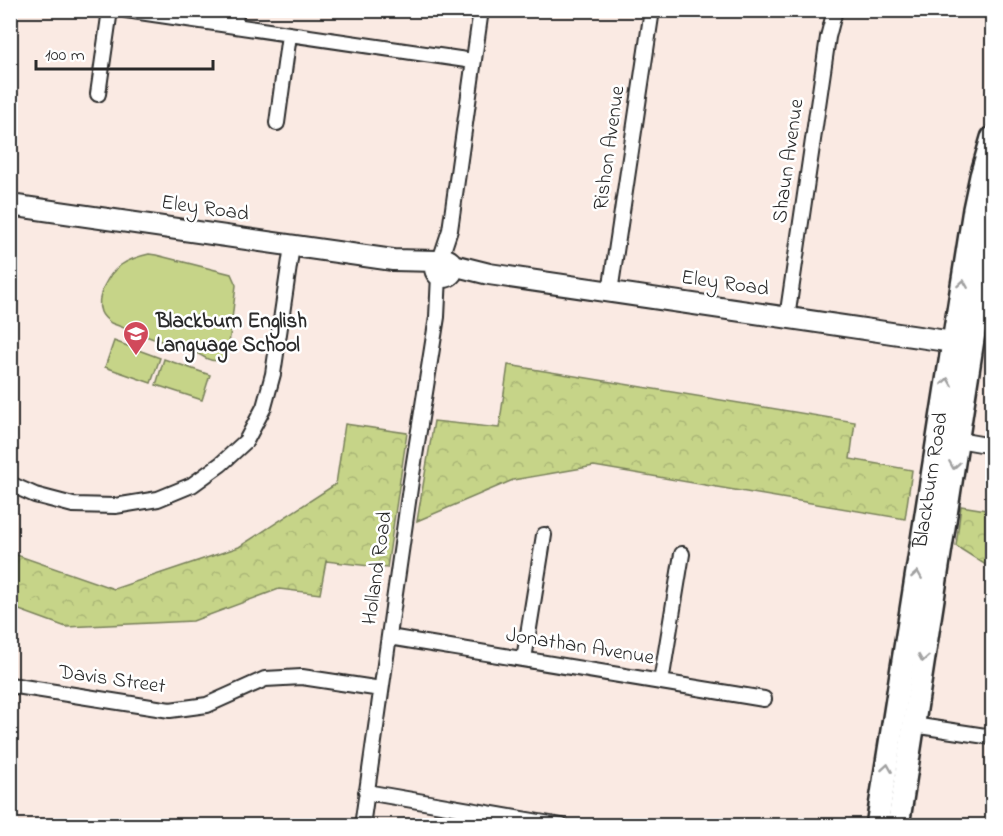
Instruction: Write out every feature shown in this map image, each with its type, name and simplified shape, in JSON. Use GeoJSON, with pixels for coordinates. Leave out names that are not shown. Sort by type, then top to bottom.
{"type":"FeatureCollection","features":[{"type":"Feature","properties":{"kind":"main road","name":"Blackburn Road"},"geometry":{"type":"LineString","coordinates":[[877,825],[903,724],[958,440],[974,209],[993,138]]}},
{"type":"Feature","properties":{"kind":"main road","name":"Eley Road"},"geometry":{"type":"LineString","coordinates":[[10,205],[963,343]]}},
{"type":"Feature","properties":{"kind":"main road","name":"Blackburn Road"},"geometry":{"type":"LineString","coordinates":[[898,825],[903,724],[963,343],[993,216]]}},
{"type":"Feature","properties":{"kind":"street"},"geometry":{"type":"LineString","coordinates":[[98,94],[110,10]]}},
{"type":"Feature","properties":{"kind":"street"},"geometry":{"type":"LineString","coordinates":[[126,10],[473,61]]}},
{"type":"Feature","properties":{"kind":"street"},"geometry":{"type":"LineString","coordinates":[[234,26],[237,10]]}},
{"type":"Feature","properties":{"kind":"street","name":"Holland Road"},"geometry":{"type":"LineString","coordinates":[[362,825],[481,10]]}},
{"type":"Feature","properties":{"kind":"street","name":"Rishon Avenue"},"geometry":{"type":"LineString","coordinates":[[610,292],[652,10]]}},
{"type":"Feature","properties":{"kind":"street","name":"Shaun Avenue"},"geometry":{"type":"LineString","coordinates":[[787,318],[828,37],[835,10]]}},
{"type":"Feature","properties":{"kind":"street"},"geometry":{"type":"LineString","coordinates":[[276,123],[289,35]]}},
{"type":"Feature","properties":{"kind":"street"},"geometry":{"type":"LineString","coordinates":[[10,484],[35,495],[73,505],[115,506],[158,499],[192,485],[221,465],[246,441],[264,407],[273,374],[292,246]]}},
{"type":"Feature","properties":{"kind":"street"},"geometry":{"type":"LineString","coordinates":[[958,440],[993,446]]}},
{"type":"Feature","properties":{"kind":"street"},"geometry":{"type":"LineString","coordinates":[[524,659],[544,535]]}},
{"type":"Feature","properties":{"kind":"street"},"geometry":{"type":"LineString","coordinates":[[661,682],[682,554]]}},
{"type":"Feature","properties":{"kind":"street","name":"Jonathan Avenue"},"geometry":{"type":"LineString","coordinates":[[389,638],[764,699]]}},
{"type":"Feature","properties":{"kind":"street","name":"Davis Street"},"geometry":{"type":"LineString","coordinates":[[10,685],[170,710],[207,705],[265,679],[302,677],[381,689]]}},
{"type":"Feature","properties":{"kind":"street"},"geometry":{"type":"LineString","coordinates":[[903,724],[993,737]]}},
{"type":"Feature","properties":{"kind":"street"},"geometry":{"type":"LineString","coordinates":[[366,792],[562,825]]}},
{"type":"Feature","properties":{"kind":"green space"},"geometry":{"type":"Polygon","coordinates":[[[149,254],[231,274],[236,285],[228,353],[224,359],[214,361],[207,359],[187,349],[111,323],[103,315],[100,306],[101,293],[112,274],[124,263],[149,254]]]}},
{"type":"Feature","properties":{"kind":"green space"},"geometry":{"type":"Polygon","coordinates":[[[114,341],[160,358],[151,383],[105,367],[114,341]]]}},
{"type":"Feature","properties":{"kind":"green space"},"geometry":{"type":"Polygon","coordinates":[[[164,359],[210,375],[202,400],[156,385],[164,359]]]}},
{"type":"Feature","properties":{"kind":"green space"},"geometry":{"type":"Polygon","coordinates":[[[508,365],[855,422],[850,459],[912,470],[905,519],[594,466],[513,480],[417,521],[434,421],[499,428],[508,365]]]}},
{"type":"Feature","properties":{"kind":"green space"},"geometry":{"type":"Polygon","coordinates":[[[345,424],[407,433],[387,568],[326,561],[320,594],[279,589],[193,621],[66,627],[11,607],[11,553],[114,589],[239,547],[336,484],[345,424]]]}},
{"type":"Feature","properties":{"kind":"green space"},"geometry":{"type":"Polygon","coordinates":[[[961,506],[992,511],[992,569],[956,546],[961,506]]]}},
{"type":"Feature","properties":{"kind":"place","name":"Blackburn English Language School"},"geometry":{"type":"Point","coordinates":[136,357]}}]}
